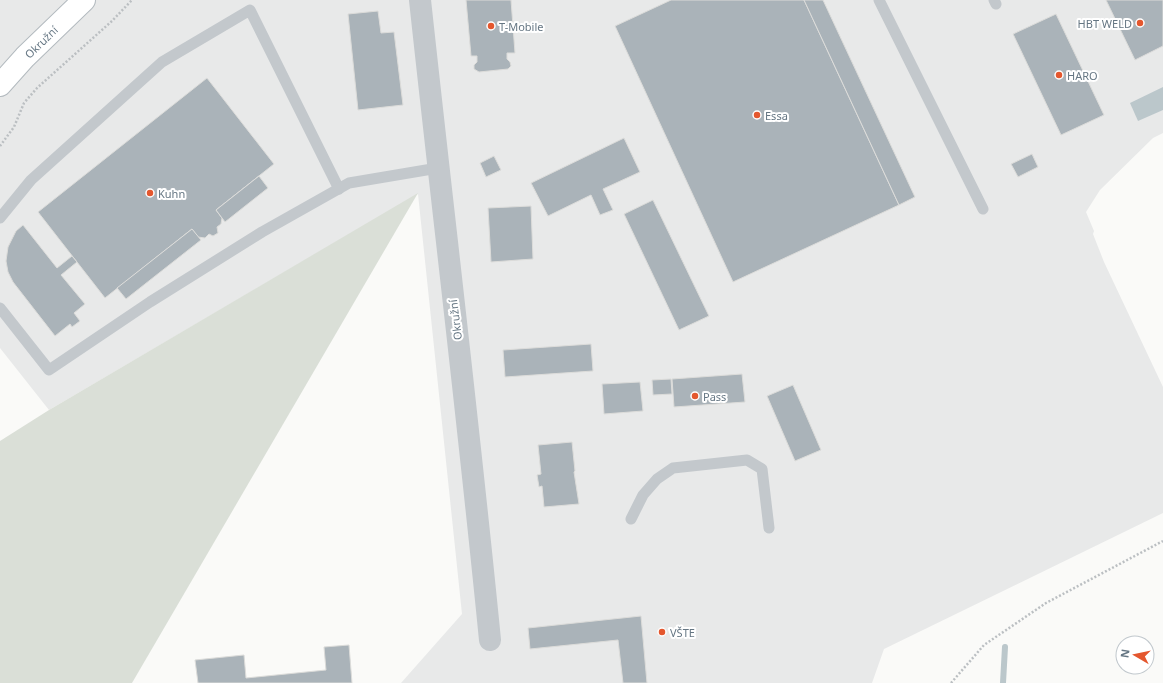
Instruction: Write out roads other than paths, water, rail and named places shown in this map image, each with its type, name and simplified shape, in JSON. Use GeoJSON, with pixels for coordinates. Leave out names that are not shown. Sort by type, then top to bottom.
{"type":"FeatureCollection","features":[{"type":"Feature","properties":{"kind":"main road","name":"Okružní"},"geometry":{"type":"LineString","coordinates":[[0,85],[25,57],[84,0]]}},
{"type":"Feature","properties":{"kind":"street","name":"Okružní"},"geometry":{"type":"LineString","coordinates":[[420,0],[480,532],[490,640]]}},
{"type":"Feature","properties":{"kind":"lane"},"geometry":{"type":"LineString","coordinates":[[879,0],[983,210]]}},
{"type":"Feature","properties":{"kind":"lane"},"geometry":{"type":"LineString","coordinates":[[0,218],[31,180],[162,62],[250,10],[339,189]]}},
{"type":"Feature","properties":{"kind":"lane"},"geometry":{"type":"LineString","coordinates":[[0,308],[50,370],[163,294],[262,232],[349,183],[438,168]]}},
{"type":"Feature","properties":{"kind":"lane"},"geometry":{"type":"LineString","coordinates":[[632,519],[643,495],[657,479],[673,468],[747,460],[762,469],[769,528]]}},
{"type":"Feature","properties":{"kind":"waterway"},"geometry":{"type":"LineString","coordinates":[[1003,683],[1005,647]]}},
{"type":"Feature","properties":{"kind":"place","name":"HBT WELD"},"geometry":{"type":"Point","coordinates":[1140,23]}},
{"type":"Feature","properties":{"kind":"place","name":"T-Mobile"},"geometry":{"type":"Point","coordinates":[491,26]}},
{"type":"Feature","properties":{"kind":"place","name":"HARO"},"geometry":{"type":"Point","coordinates":[1059,75]}},
{"type":"Feature","properties":{"kind":"place","name":"Essa"},"geometry":{"type":"Point","coordinates":[757,115]}},
{"type":"Feature","properties":{"kind":"place","name":"Kuhn"},"geometry":{"type":"Point","coordinates":[150,193]}},
{"type":"Feature","properties":{"kind":"place","name":"Pass"},"geometry":{"type":"Point","coordinates":[695,396]}},
{"type":"Feature","properties":{"kind":"place","name":"VŠTE"},"geometry":{"type":"Point","coordinates":[662,632]}}]}
